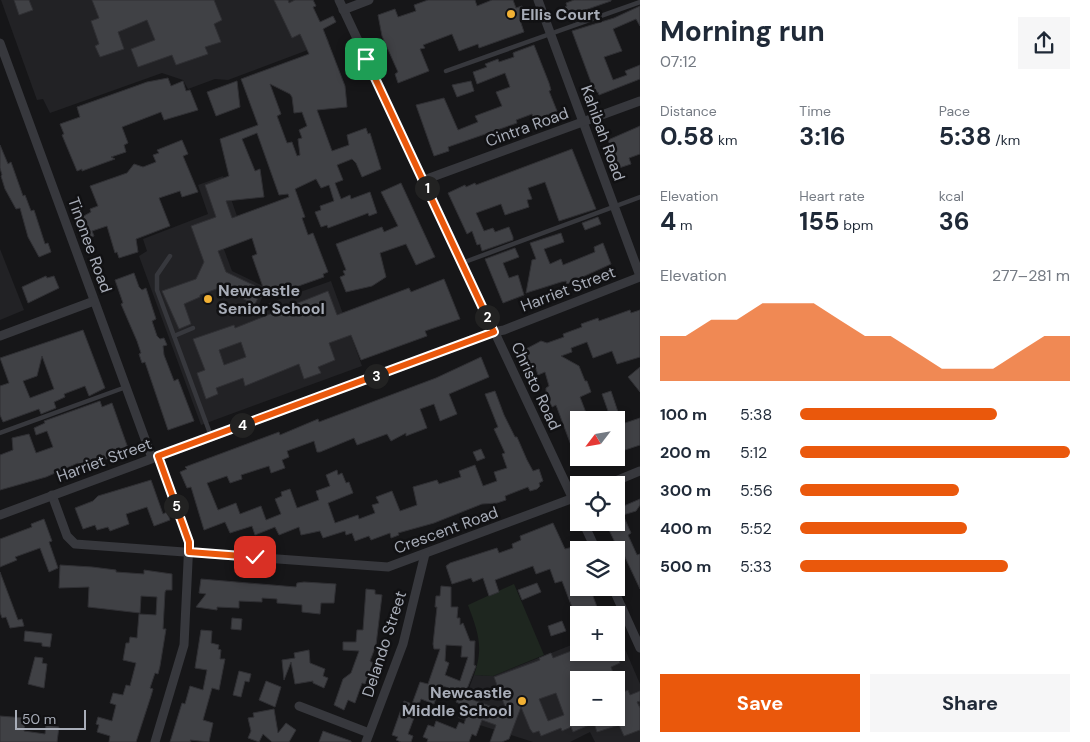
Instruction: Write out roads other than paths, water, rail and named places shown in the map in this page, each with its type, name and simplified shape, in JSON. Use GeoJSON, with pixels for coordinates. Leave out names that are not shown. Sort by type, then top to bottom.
{"type":"FeatureCollection","features":[{"type":"Feature","properties":{"kind":"street","name":"Christo Road"},"geometry":{"type":"LineString","coordinates":[[339,0],[494,332],[570,485]]}},
{"type":"Feature","properties":{"kind":"street"},"geometry":{"type":"LineString","coordinates":[[343,10],[369,0]]}},
{"type":"Feature","properties":{"kind":"street","name":"Kahibah Road"},"geometry":{"type":"LineString","coordinates":[[538,0],[640,276]]}},
{"type":"Feature","properties":{"kind":"street","name":"Tinonee Road"},"geometry":{"type":"LineString","coordinates":[[0,43],[126,387],[189,542],[184,645],[155,742]]}},
{"type":"Feature","properties":{"kind":"street","name":"Cintra Road"},"geometry":{"type":"LineString","coordinates":[[424,180],[640,101]]}},
{"type":"Feature","properties":{"kind":"street","name":"Harriet Street"},"geometry":{"type":"LineString","coordinates":[[0,515],[494,332],[504,330],[640,276]]}},
{"type":"Feature","properties":{"kind":"street"},"geometry":{"type":"LineString","coordinates":[[0,336],[94,301]]}},
{"type":"Feature","properties":{"kind":"street"},"geometry":{"type":"LineString","coordinates":[[625,477],[640,471]]}},
{"type":"Feature","properties":{"kind":"street","name":"Crescent Road"},"geometry":{"type":"LineString","coordinates":[[52,495],[67,536],[75,544],[388,567],[570,499]]}},
{"type":"Feature","properties":{"kind":"street","name":"Delando Street"},"geometry":{"type":"LineString","coordinates":[[366,742],[403,644],[422,575],[425,554]]}},
{"type":"Feature","properties":{"kind":"street"},"geometry":{"type":"LineString","coordinates":[[617,596],[637,633],[640,648]]}},
{"type":"Feature","properties":{"kind":"street"},"geometry":{"type":"LineString","coordinates":[[299,706],[369,733]]}},
{"type":"Feature","properties":{"kind":"lane"},"geometry":{"type":"LineString","coordinates":[[446,72],[640,2]]}},
{"type":"Feature","properties":{"kind":"lane"},"geometry":{"type":"LineString","coordinates":[[462,263],[640,197]]}},
{"type":"Feature","properties":{"kind":"lane"},"geometry":{"type":"LineString","coordinates":[[170,256],[157,276],[157,290],[211,437]]}},
{"type":"Feature","properties":{"kind":"lane"},"geometry":{"type":"LineString","coordinates":[[174,336],[193,328]]}},
{"type":"Feature","properties":{"kind":"lane"},"geometry":{"type":"LineString","coordinates":[[0,433],[126,387]]}},
{"type":"Feature","properties":{"kind":"place","name":"Ellis Court"},"geometry":{"type":"Point","coordinates":[511,14]}},
{"type":"Feature","properties":{"kind":"place","name":"Newcastle Senior School"},"geometry":{"type":"Point","coordinates":[208,299]}},
{"type":"Feature","properties":{"kind":"place","name":"Newcastle Middle School"},"geometry":{"type":"Point","coordinates":[522,701]}}]}
